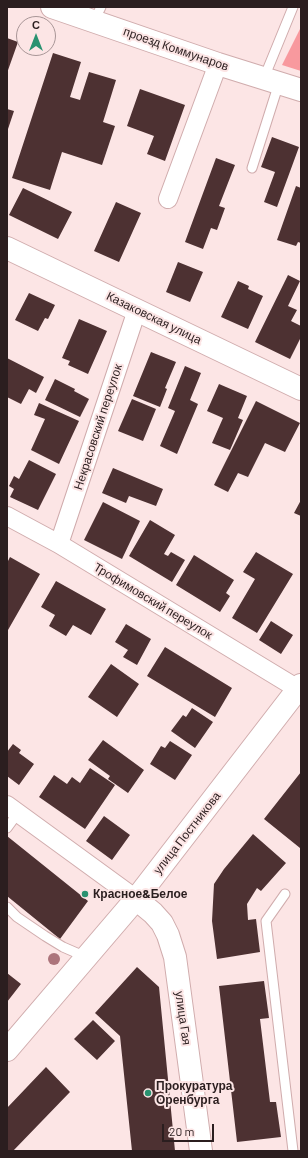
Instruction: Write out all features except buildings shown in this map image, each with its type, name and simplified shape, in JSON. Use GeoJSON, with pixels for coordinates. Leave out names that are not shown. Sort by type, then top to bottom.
{"type":"FeatureCollection","features":[{"type":"Feature","properties":{"kind":"street","name":"проезд Коммунаров"},"geometry":{"type":"LineString","coordinates":[[52,7],[97,14],[218,64],[301,90]]}},
{"type":"Feature","properties":{"kind":"street"},"geometry":{"type":"LineString","coordinates":[[168,199],[218,64]]}},
{"type":"Feature","properties":{"kind":"street","name":"Казаковская улица"},"geometry":{"type":"LineString","coordinates":[[7,248],[301,389]]}},
{"type":"Feature","properties":{"kind":"street","name":"Некрасовский переулок"},"geometry":{"type":"LineString","coordinates":[[59,544],[137,310]]}},
{"type":"Feature","properties":{"kind":"street","name":"Трофимовский переулок"},"geometry":{"type":"LineString","coordinates":[[7,516],[59,544],[300,687]]}},
{"type":"Feature","properties":{"kind":"street","name":"улица Постникова"},"geometry":{"type":"LineString","coordinates":[[7,1050],[136,899],[300,687]]}},
{"type":"Feature","properties":{"kind":"street"},"geometry":{"type":"LineString","coordinates":[[12,809],[136,899]]}},
{"type":"Feature","properties":{"kind":"street","name":"улица Гая"},"geometry":{"type":"LineString","coordinates":[[136,899],[153,913],[162,923],[168,935],[174,957],[201,1151]]}},
{"type":"Feature","properties":{"kind":"lane"},"geometry":{"type":"LineString","coordinates":[[252,168],[272,81],[292,7]]}},
{"type":"Feature","properties":{"kind":"lane"},"geometry":{"type":"LineString","coordinates":[[7,828],[12,809]]}},
{"type":"Feature","properties":{"kind":"lane"},"geometry":{"type":"LineString","coordinates":[[285,894],[266,921],[293,1151]]}},
{"type":"Feature","properties":{"kind":"lane"},"geometry":{"type":"LineString","coordinates":[[7,907],[18,917],[45,936],[86,957]]}},
{"type":"Feature","properties":{"kind":"shaded area"},"geometry":{"type":"Polygon","coordinates":[[[301,27],[301,71],[282,65],[301,27]]]}},
{"type":"Feature","properties":{"kind":"place","name":"Красное&Белое"},"geometry":{"type":"Point","coordinates":[85,894]}},
{"type":"Feature","properties":{"kind":"place","name":"Прокуратура Оренбурга"},"geometry":{"type":"Point","coordinates":[148,1093]}}]}
